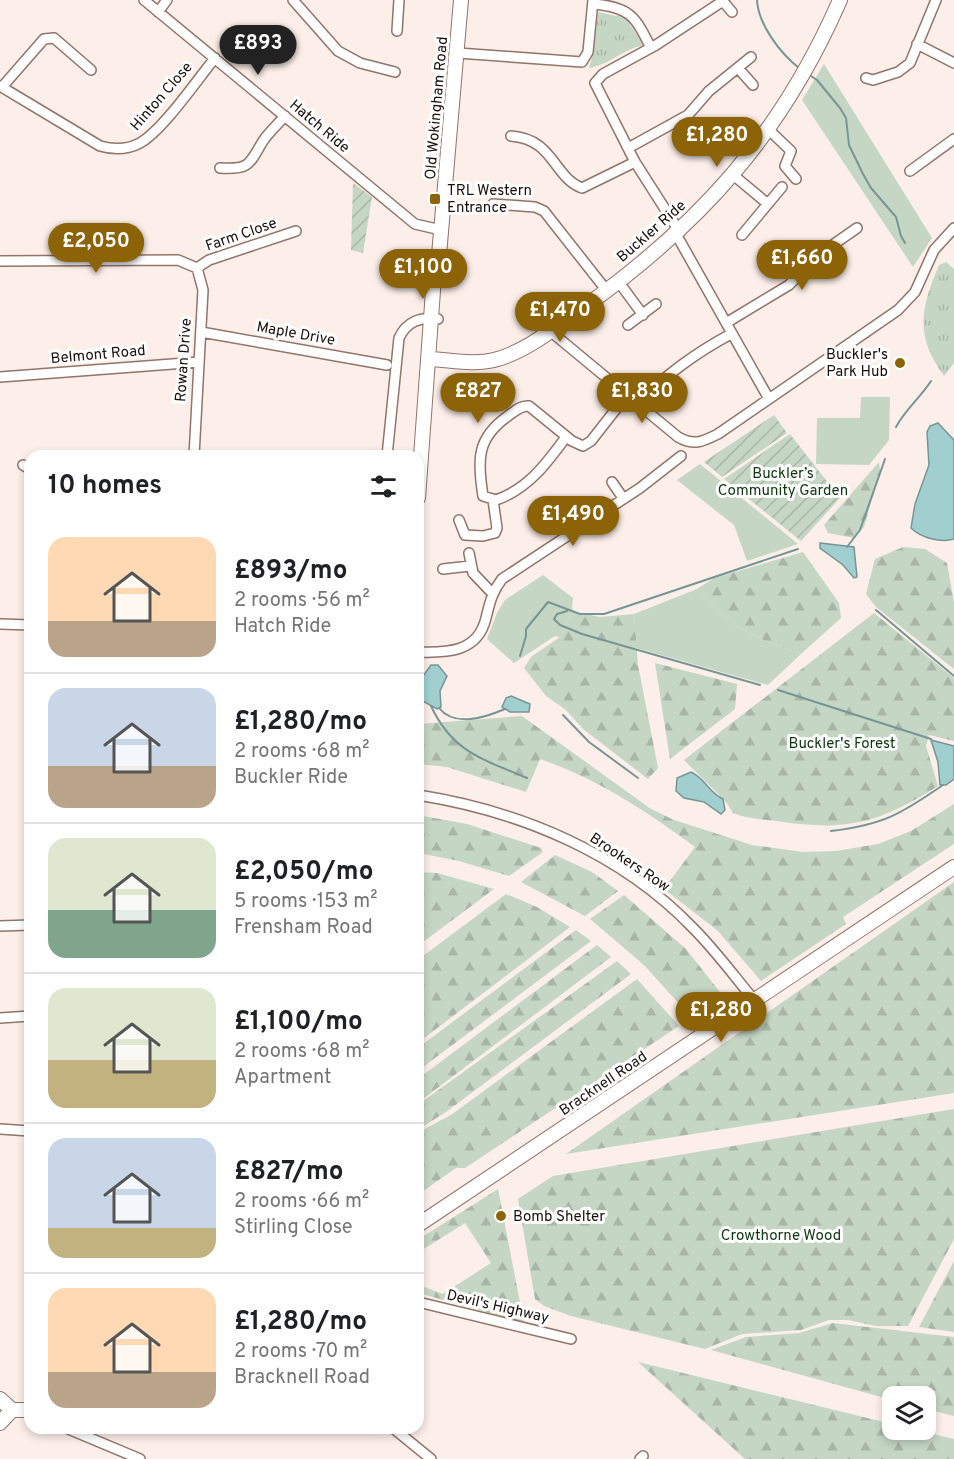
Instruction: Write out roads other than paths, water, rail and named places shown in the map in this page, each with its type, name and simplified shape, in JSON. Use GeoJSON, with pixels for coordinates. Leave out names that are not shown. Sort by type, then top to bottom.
{"type":"FeatureCollection","features":[{"type":"Feature","properties":{"kind":"street","name":"Hatch Ride"},"geometry":{"type":"LineString","coordinates":[[144,0],[415,224],[441,230]]}},
{"type":"Feature","properties":{"kind":"street"},"geometry":{"type":"LineString","coordinates":[[158,12],[167,0]]}},
{"type":"Feature","properties":{"kind":"street"},"geometry":{"type":"LineString","coordinates":[[293,0],[338,51],[360,63],[395,72]]}},
{"type":"Feature","properties":{"kind":"street"},"geometry":{"type":"LineString","coordinates":[[396,31],[399,0]]}},
{"type":"Feature","properties":{"kind":"street","name":"Old Wokingham Road"},"geometry":{"type":"LineString","coordinates":[[422,450],[431,353],[435,342],[434,319],[442,264],[439,255],[461,0]]}},
{"type":"Feature","properties":{"kind":"street"},"geometry":{"type":"LineString","coordinates":[[732,12],[722,0],[651,48],[603,74],[595,83],[630,147],[635,162],[678,232],[768,399]]}},
{"type":"Feature","properties":{"kind":"street","name":"Buckler Ride"},"geometry":{"type":"LineString","coordinates":[[431,353],[478,362],[494,360],[523,348],[607,291],[678,232],[769,130],[799,85],[840,0]]}},
{"type":"Feature","properties":{"kind":"street"},"geometry":{"type":"LineString","coordinates":[[866,78],[873,80],[903,70],[913,58],[936,0]]}},
{"type":"Feature","properties":{"kind":"street"},"geometry":{"type":"LineString","coordinates":[[458,54],[582,62],[588,52],[593,2],[616,6],[631,14],[651,48]]}},
{"type":"Feature","properties":{"kind":"street"},"geometry":{"type":"LineString","coordinates":[[1,87],[44,39],[54,38],[92,70]]}},
{"type":"Feature","properties":{"kind":"street"},"geometry":{"type":"LineString","coordinates":[[917,44],[954,63]]}},
{"type":"Feature","properties":{"kind":"street"},"geometry":{"type":"LineString","coordinates":[[630,147],[688,115],[709,91],[751,57]]}},
{"type":"Feature","properties":{"kind":"street","name":"Hinton Close"},"geometry":{"type":"LineString","coordinates":[[1,87],[100,146],[117,149],[129,148],[139,144],[153,132],[215,58]]}},
{"type":"Feature","properties":{"kind":"street"},"geometry":{"type":"LineString","coordinates":[[738,68],[753,85]]}},
{"type":"Feature","properties":{"kind":"street"},"geometry":{"type":"LineString","coordinates":[[230,179],[225,168],[239,169],[250,164],[265,139],[285,116]]}},
{"type":"Feature","properties":{"kind":"street"},"geometry":{"type":"LineString","coordinates":[[769,130],[791,151],[784,166],[796,179]]}},
{"type":"Feature","properties":{"kind":"street"},"geometry":{"type":"LineString","coordinates":[[511,136],[526,137],[542,147],[582,188],[635,162]]}},
{"type":"Feature","properties":{"kind":"street"},"geometry":{"type":"LineString","coordinates":[[910,171],[954,139]]}},
{"type":"Feature","properties":{"kind":"street"},"geometry":{"type":"LineString","coordinates":[[732,174],[768,204]]}},
{"type":"Feature","properties":{"kind":"street"},"geometry":{"type":"LineString","coordinates":[[742,235],[782,187]]}},
{"type":"Feature","properties":{"kind":"street"},"geometry":{"type":"LineString","coordinates":[[493,204],[536,207],[544,211],[607,291]]}},
{"type":"Feature","properties":{"kind":"street"},"geometry":{"type":"LineString","coordinates":[[726,323],[789,285],[817,256],[857,228]]}},
{"type":"Feature","properties":{"kind":"street"},"geometry":{"type":"LineString","coordinates":[[550,331],[678,437],[697,443],[718,434],[898,310],[915,292],[922,272],[934,250],[954,228]]}},
{"type":"Feature","properties":{"kind":"street","name":"Farm Close"},"geometry":{"type":"LineString","coordinates":[[197,268],[209,260],[296,231]]}},
{"type":"Feature","properties":{"kind":"street"},"geometry":{"type":"LineString","coordinates":[[0,261],[178,260],[197,268]]}},
{"type":"Feature","properties":{"kind":"street","name":"Rowan Drive"},"geometry":{"type":"LineString","coordinates":[[194,450],[203,281],[197,268]]}},
{"type":"Feature","properties":{"kind":"street"},"geometry":{"type":"LineString","coordinates":[[618,281],[643,315]]}},
{"type":"Feature","properties":{"kind":"street"},"geometry":{"type":"LineString","coordinates":[[628,325],[656,304]]}},
{"type":"Feature","properties":{"kind":"street"},"geometry":{"type":"LineString","coordinates":[[388,450],[399,338],[403,329],[418,319],[434,319]]}},
{"type":"Feature","properties":{"kind":"street","name":"Maple Drive"},"geometry":{"type":"LineString","coordinates":[[201,332],[387,365]]}},
{"type":"Feature","properties":{"kind":"street"},"geometry":{"type":"LineString","coordinates":[[638,404],[649,392],[712,344],[731,334]]}},
{"type":"Feature","properties":{"kind":"street","name":"Belmont Road"},"geometry":{"type":"LineString","coordinates":[[0,377],[199,362]]}},
{"type":"Feature","properties":{"kind":"street"},"geometry":{"type":"LineString","coordinates":[[566,437],[537,475],[500,499],[493,500],[483,496],[480,479],[483,442],[494,426],[525,406],[537,411],[579,446],[586,445],[627,395]]}},
{"type":"Feature","properties":{"kind":"street"},"geometry":{"type":"LineString","coordinates":[[424,652],[451,652],[473,641],[484,626],[492,593],[502,579],[640,488],[681,456]]}},
{"type":"Feature","properties":{"kind":"street"},"geometry":{"type":"LineString","coordinates":[[612,482],[623,498]]}},
{"type":"Feature","properties":{"kind":"street"},"geometry":{"type":"LineString","coordinates":[[459,520],[465,535],[483,536],[495,533],[497,528],[493,500]]}},
{"type":"Feature","properties":{"kind":"street"},"geometry":{"type":"LineString","coordinates":[[469,553],[470,566],[492,593]]}},
{"type":"Feature","properties":{"kind":"street"},"geometry":{"type":"LineString","coordinates":[[443,569],[470,566]]}},
{"type":"Feature","properties":{"kind":"street"},"geometry":{"type":"LineString","coordinates":[[0,624],[24,625]]}},
{"type":"Feature","properties":{"kind":"street","name":"Brookers Row"},"geometry":{"type":"LineString","coordinates":[[424,796],[455,801],[511,816],[570,841],[609,862],[673,909],[692,927],[723,960],[754,1001]]}},
{"type":"Feature","properties":{"kind":"street","name":"Bracknell Road"},"geometry":{"type":"LineString","coordinates":[[424,1221],[954,867]]}},
{"type":"Feature","properties":{"kind":"street"},"geometry":{"type":"LineString","coordinates":[[0,926],[24,925]]}},
{"type":"Feature","properties":{"kind":"street"},"geometry":{"type":"LineString","coordinates":[[0,1018],[24,1017]]}},
{"type":"Feature","properties":{"kind":"street"},"geometry":{"type":"LineString","coordinates":[[0,1129],[24,1131]]}},
{"type":"Feature","properties":{"kind":"street","name":"Devil's Highway"},"geometry":{"type":"LineString","coordinates":[[424,1303],[571,1339]]}},
{"type":"Feature","properties":{"kind":"street"},"geometry":{"type":"LineString","coordinates":[[0,1398],[12,1410],[24,1410]]}},
{"type":"Feature","properties":{"kind":"street"},"geometry":{"type":"LineString","coordinates":[[0,1423],[12,1410]]}},
{"type":"Feature","properties":{"kind":"street"},"geometry":{"type":"LineString","coordinates":[[80,1434],[140,1459]]}},
{"type":"Feature","properties":{"kind":"street"},"geometry":{"type":"LineString","coordinates":[[400,1434],[427,1458]]}},
{"type":"Feature","properties":{"kind":"water"},"geometry":{"type":"Polygon","coordinates":[[[938,423],[954,440],[954,539],[949,540],[926,537],[911,528],[915,504],[929,465],[927,432],[930,426],[938,423]]]}},
{"type":"Feature","properties":{"kind":"water"},"geometry":{"type":"Polygon","coordinates":[[[820,543],[854,547],[857,577],[854,578],[843,565],[820,548],[820,543]]]}},
{"type":"Feature","properties":{"kind":"water"},"geometry":{"type":"Polygon","coordinates":[[[431,665],[438,665],[447,676],[440,691],[441,707],[437,709],[424,702],[424,675],[431,665]]]}},
{"type":"Feature","properties":{"kind":"water"},"geometry":{"type":"Polygon","coordinates":[[[511,696],[530,704],[529,712],[510,712],[502,707],[506,698],[511,696]]]}},
{"type":"Feature","properties":{"kind":"water"},"geometry":{"type":"Polygon","coordinates":[[[931,740],[954,746],[954,779],[946,785],[940,785],[938,762],[931,740]]]}},
{"type":"Feature","properties":{"kind":"water"},"geometry":{"type":"Polygon","coordinates":[[[691,772],[723,799],[725,810],[721,814],[704,802],[684,798],[676,791],[677,778],[691,772]]]}},
{"type":"Feature","properties":{"kind":"waterway"},"geometry":{"type":"LineString","coordinates":[[757,0],[761,19],[771,37],[799,68]]}},
{"type":"Feature","properties":{"kind":"waterway"},"geometry":{"type":"LineString","coordinates":[[808,74],[817,80],[846,118],[849,145],[871,188],[896,217],[905,243]]}},
{"type":"Feature","properties":{"kind":"waterway"},"geometry":{"type":"LineString","coordinates":[[896,427],[931,381]]}},
{"type":"Feature","properties":{"kind":"waterway"},"geometry":{"type":"LineString","coordinates":[[847,547],[860,530],[885,459]]}},
{"type":"Feature","properties":{"kind":"waterway"},"geometry":{"type":"LineString","coordinates":[[520,656],[526,629],[548,602],[580,614],[604,614],[798,549]]}},
{"type":"Feature","properties":{"kind":"waterway"},"geometry":{"type":"LineString","coordinates":[[876,610],[954,676]]}},
{"type":"Feature","properties":{"kind":"waterway"},"geometry":{"type":"LineString","coordinates":[[567,611],[557,614],[554,619],[560,625],[582,634],[760,685]]}},
{"type":"Feature","properties":{"kind":"waterway"},"geometry":{"type":"LineString","coordinates":[[778,690],[931,739]]}},
{"type":"Feature","properties":{"kind":"waterway"},"geometry":{"type":"LineString","coordinates":[[431,706],[440,722],[459,744],[483,759],[527,778]]}},
{"type":"Feature","properties":{"kind":"waterway"},"geometry":{"type":"LineString","coordinates":[[439,708],[453,718],[462,719],[489,715],[505,709]]}},
{"type":"Feature","properties":{"kind":"waterway"},"geometry":{"type":"LineString","coordinates":[[563,715],[589,742],[638,778]]}},
{"type":"Feature","properties":{"kind":"waterway"},"geometry":{"type":"LineString","coordinates":[[831,831],[865,825],[891,817],[943,785]]}},
{"type":"Feature","properties":{"kind":"place","name":"TRL Western Entrance"},"geometry":{"type":"Point","coordinates":[435,199]}},
{"type":"Feature","properties":{"kind":"place","name":"Buckler's Park Hub"},"geometry":{"type":"Point","coordinates":[900,363]}},
{"type":"Feature","properties":{"kind":"place","name":"Bomb Shelter"},"geometry":{"type":"Point","coordinates":[501,1216]}},
{"type":"Feature","properties":{"kind":"park label","name":"Buckler’s Community Garden"},"geometry":{"type":"Point","coordinates":[783,482]}},
{"type":"Feature","properties":{"kind":"park label","name":"Buckler's Forest"},"geometry":{"type":"Point","coordinates":[842,743]}},
{"type":"Feature","properties":{"kind":"park label","name":"Crowthorne Wood"},"geometry":{"type":"Point","coordinates":[781,1235]}}]}
